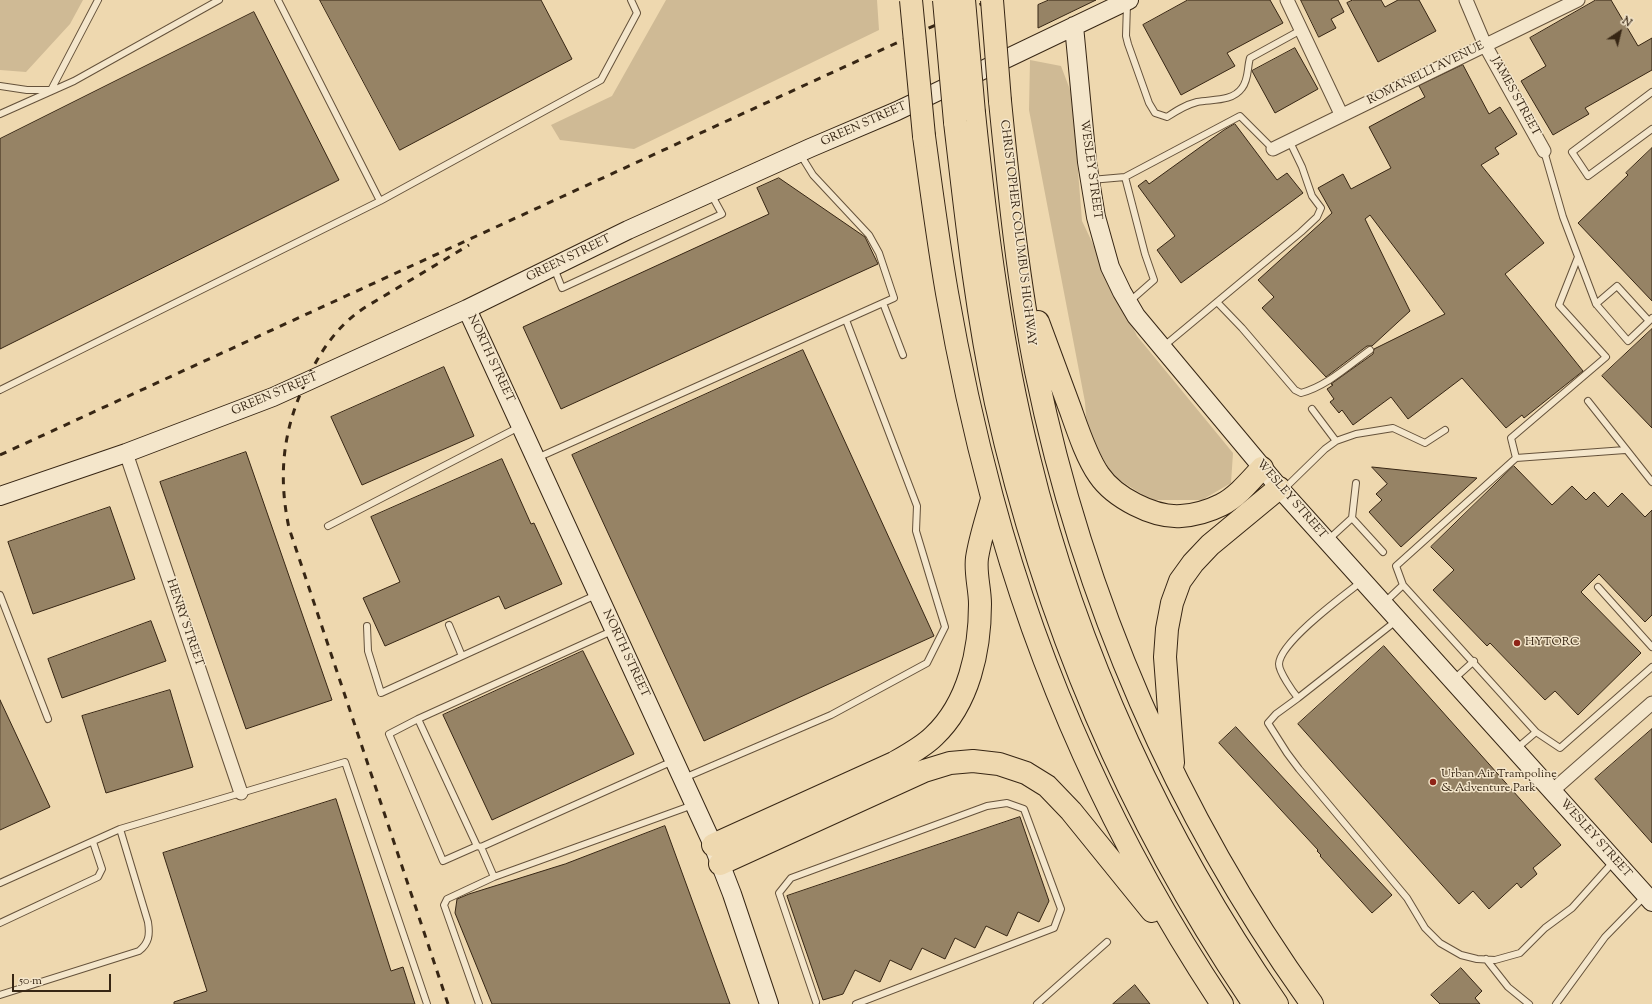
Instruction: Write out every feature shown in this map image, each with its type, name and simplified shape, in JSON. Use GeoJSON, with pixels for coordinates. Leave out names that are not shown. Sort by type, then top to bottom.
{"type":"FeatureCollection","features":[{"type":"Feature","properties":{"kind":"highway"},"geometry":{"type":"LineString","coordinates":[[911,0],[924,136],[946,292],[963,379],[992,498],[1021,591],[1051,675],[1085,756],[1112,814],[1143,873],[1199,969],[1222,1004]]}},
{"type":"Feature","properties":{"kind":"highway"},"geometry":{"type":"LineString","coordinates":[[944,0],[964,117],[990,253],[1008,368],[1041,506],[1070,597],[1122,730],[1164,817],[1225,924],[1277,1004]]}},
{"type":"Feature","properties":{"kind":"highway"},"geometry":{"type":"LineString","coordinates":[[964,0],[964,117],[971,258],[996,401],[1018,495],[1049,594],[1063,633],[1099,723],[1140,812],[1214,944],[1254,1004]]}},
{"type":"Feature","properties":{"kind":"highway","name":"CHRISTOPHER COLUMBUS HIGHWAY"},"geometry":{"type":"LineString","coordinates":[[992,0],[1000,101],[1020,274],[1031,345],[1059,468],[1084,552],[1121,656],[1152,729],[1174,775],[1241,898],[1312,1004]]}},
{"type":"Feature","properties":{"kind":"highway"},"geometry":{"type":"LineString","coordinates":[[1020,274],[1081,440],[1099,475],[1114,491],[1133,504],[1154,512],[1179,516],[1202,512],[1223,504],[1239,491],[1262,468]]}},
{"type":"Feature","properties":{"kind":"highway"},"geometry":{"type":"LineString","coordinates":[[1174,775],[1165,657],[1167,629],[1172,603],[1180,581],[1193,563],[1210,544],[1281,489]]}},
{"type":"Feature","properties":{"kind":"highway"},"geometry":{"type":"LineString","coordinates":[[717,854],[894,763],[934,737],[949,720],[970,678],[977,645],[980,604],[977,559],[992,498]]}},
{"type":"Feature","properties":{"kind":"highway"},"geometry":{"type":"LineString","coordinates":[[717,854],[924,771],[950,763],[973,761],[998,764],[1026,773],[1047,786],[1061,800],[1199,969]]}},
{"type":"Feature","properties":{"kind":"street","name":"GREEN STREET"},"geometry":{"type":"LineString","coordinates":[[0,496],[126,453],[273,397],[467,309],[628,230],[799,153],[897,111],[1128,0]]}},
{"type":"Feature","properties":{"kind":"street"},"geometry":{"type":"LineString","coordinates":[[1287,0],[1341,114]]}},
{"type":"Feature","properties":{"kind":"street","name":"JAMES STREET"},"geometry":{"type":"LineString","coordinates":[[1466,0],[1485,45],[1544,151]]}},
{"type":"Feature","properties":{"kind":"street","name":"ROMANELLI AVENUE"},"geometry":{"type":"LineString","coordinates":[[1273,148],[1578,0]]}},
{"type":"Feature","properties":{"kind":"street","name":"WESLEY STREET"},"geometry":{"type":"LineString","coordinates":[[1074,26],[1089,181],[1102,243],[1110,267],[1136,316],[1262,468],[1649,899]]}},
{"type":"Feature","properties":{"kind":"street","name":"NORTH STREET"},"geometry":{"type":"LineString","coordinates":[[467,309],[717,854],[769,1004]]}},
{"type":"Feature","properties":{"kind":"street","name":"HENRY STREET"},"geometry":{"type":"LineString","coordinates":[[126,453],[241,793]]}},
{"type":"Feature","properties":{"kind":"street"},"geometry":{"type":"LineString","coordinates":[[1552,791],[1652,703]]}},
{"type":"Feature","properties":{"kind":"lane"},"geometry":{"type":"LineString","coordinates":[[51,90],[98,0]]}},
{"type":"Feature","properties":{"kind":"lane"},"geometry":{"type":"LineString","coordinates":[[0,114],[74,81],[219,0]]}},
{"type":"Feature","properties":{"kind":"lane"},"geometry":{"type":"LineString","coordinates":[[278,0],[380,201]]}},
{"type":"Feature","properties":{"kind":"lane"},"geometry":{"type":"LineString","coordinates":[[0,390],[380,201],[600,80],[637,13],[631,0]]}},
{"type":"Feature","properties":{"kind":"lane"},"geometry":{"type":"LineString","coordinates":[[1128,0],[1126,36],[1128,44],[1149,103],[1156,113],[1167,118],[1182,107],[1197,102],[1221,100],[1235,95],[1243,87],[1247,77],[1247,66],[1250,58],[1301,30]]}},
{"type":"Feature","properties":{"kind":"lane"},"geometry":{"type":"LineString","coordinates":[[0,86],[27,90],[51,90]]}},
{"type":"Feature","properties":{"kind":"lane"},"geometry":{"type":"LineString","coordinates":[[1652,92],[1572,152],[1588,176],[1652,129]]}},
{"type":"Feature","properties":{"kind":"lane"},"geometry":{"type":"LineString","coordinates":[[1089,181],[1125,177],[1240,116],[1273,148]]}},
{"type":"Feature","properties":{"kind":"lane"},"geometry":{"type":"LineString","coordinates":[[1162,348],[1317,217],[1321,208],[1312,196],[1302,167],[1289,140]]}},
{"type":"Feature","properties":{"kind":"lane"},"geometry":{"type":"LineString","coordinates":[[1544,151],[1563,217],[1596,304],[1628,341],[1651,320],[1617,286],[1596,304]]}},
{"type":"Feature","properties":{"kind":"lane"},"geometry":{"type":"LineString","coordinates":[[536,459],[894,298],[879,253],[869,235],[813,175],[799,153]]}},
{"type":"Feature","properties":{"kind":"lane"},"geometry":{"type":"LineString","coordinates":[[1125,177],[1145,254],[1154,280],[1128,303]]}},
{"type":"Feature","properties":{"kind":"lane"},"geometry":{"type":"LineString","coordinates":[[553,267],[562,288],[722,214],[711,193]]}},
{"type":"Feature","properties":{"kind":"lane"},"geometry":{"type":"LineString","coordinates":[[1516,458],[1511,438],[1606,357],[1559,305],[1578,258]]}},
{"type":"Feature","properties":{"kind":"lane"},"geometry":{"type":"LineString","coordinates":[[1217,302],[1242,328],[1295,390],[1301,393],[1330,380],[1370,350]]}},
{"type":"Feature","properties":{"kind":"lane"},"geometry":{"type":"LineString","coordinates":[[883,303],[903,355]]}},
{"type":"Feature","properties":{"kind":"lane"},"geometry":{"type":"LineString","coordinates":[[682,779],[831,715],[927,663],[945,627],[916,531],[917,506],[846,320]]}},
{"type":"Feature","properties":{"kind":"lane"},"geometry":{"type":"LineString","coordinates":[[1588,401],[1625,450],[1652,482]]}},
{"type":"Feature","properties":{"kind":"lane"},"geometry":{"type":"LineString","coordinates":[[1312,409],[1336,441]]}},
{"type":"Feature","properties":{"kind":"lane"},"geometry":{"type":"LineString","coordinates":[[328,526],[520,426]]}},
{"type":"Feature","properties":{"kind":"lane"},"geometry":{"type":"LineString","coordinates":[[1281,489],[1325,449],[1336,441],[1356,434],[1393,428],[1424,443],[1445,430]]}},
{"type":"Feature","properties":{"kind":"lane"},"geometry":{"type":"LineString","coordinates":[[1625,450],[1516,458],[1396,566],[1403,585],[1474,661],[1536,732],[1560,748],[1652,666]]}},
{"type":"Feature","properties":{"kind":"lane"},"geometry":{"type":"LineString","coordinates":[[1327,541],[1352,518],[1356,483]]}},
{"type":"Feature","properties":{"kind":"lane"},"geometry":{"type":"LineString","coordinates":[[1352,518],[1383,552]]}},
{"type":"Feature","properties":{"kind":"lane"},"geometry":{"type":"LineString","coordinates":[[1298,698],[1293,692],[1279,666],[1280,657],[1294,638],[1362,581]]}},
{"type":"Feature","properties":{"kind":"lane"},"geometry":{"type":"LineString","coordinates":[[1383,604],[1403,585]]}},
{"type":"Feature","properties":{"kind":"lane"},"geometry":{"type":"LineString","coordinates":[[1598,587],[1652,647]]}},
{"type":"Feature","properties":{"kind":"lane"},"geometry":{"type":"LineString","coordinates":[[367,626],[368,651],[381,693],[598,594]]}},
{"type":"Feature","properties":{"kind":"lane"},"geometry":{"type":"LineString","coordinates":[[0,595],[48,720]]}},
{"type":"Feature","properties":{"kind":"lane"},"geometry":{"type":"LineString","coordinates":[[1398,620],[1276,714],[1268,723],[1287,753],[1407,898],[1425,928],[1440,944],[1461,955],[1495,960],[1520,953],[1545,928],[1572,908],[1614,860]]}},
{"type":"Feature","properties":{"kind":"lane"},"geometry":{"type":"LineString","coordinates":[[449,625],[462,656]]}},
{"type":"Feature","properties":{"kind":"lane"},"geometry":{"type":"LineString","coordinates":[[614,630],[418,719],[389,734],[443,861],[674,761]]}},
{"type":"Feature","properties":{"kind":"lane"},"geometry":{"type":"LineString","coordinates":[[1453,681],[1474,661]]}},
{"type":"Feature","properties":{"kind":"lane"},"geometry":{"type":"LineString","coordinates":[[418,719],[494,877]]}},
{"type":"Feature","properties":{"kind":"lane"},"geometry":{"type":"LineString","coordinates":[[1515,750],[1536,732]]}},
{"type":"Feature","properties":{"kind":"lane"},"geometry":{"type":"LineString","coordinates":[[0,883],[120,829],[345,762],[427,1004]]}},
{"type":"Feature","properties":{"kind":"lane"},"geometry":{"type":"LineString","coordinates":[[816,1003],[779,893],[791,878],[987,806],[1007,803],[1024,809],[1061,909],[1054,928],[856,1004]]}},
{"type":"Feature","properties":{"kind":"lane"},"geometry":{"type":"LineString","coordinates":[[479,1004],[444,905],[447,899],[494,877],[694,804]]}},
{"type":"Feature","properties":{"kind":"lane"},"geometry":{"type":"LineString","coordinates":[[0,995],[139,952],[144,947],[150,936],[148,922],[120,829]]}},
{"type":"Feature","properties":{"kind":"lane"},"geometry":{"type":"LineString","coordinates":[[0,923],[98,878],[102,869],[93,842]]}},
{"type":"Feature","properties":{"kind":"lane"},"geometry":{"type":"LineString","coordinates":[[1556,1004],[1605,937],[1649,899]]}},
{"type":"Feature","properties":{"kind":"lane"},"geometry":{"type":"LineString","coordinates":[[1037,1004],[1107,942]]}},
{"type":"Feature","properties":{"kind":"lane"},"geometry":{"type":"LineString","coordinates":[[1486,959],[1508,987],[1529,1004]]}},
{"type":"Feature","properties":{"kind":"shaded area"},"geometry":{"type":"Polygon","coordinates":[[[0,0],[83,0],[70,24],[26,72],[0,70],[0,0]]]}},
{"type":"Feature","properties":{"kind":"shaded area"},"geometry":{"type":"Polygon","coordinates":[[[666,0],[877,0],[879,30],[634,149],[560,140],[551,125],[612,96],[666,0]]]}},
{"type":"Feature","properties":{"kind":"shaded area"},"geometry":{"type":"Polygon","coordinates":[[[1030,60],[1061,66],[1072,95],[1082,221],[1137,336],[1233,453],[1231,483],[1202,500],[1151,500],[1113,476],[1087,430],[1085,402],[1029,110],[1030,60]]]}},
{"type":"Feature","properties":{"kind":"building"},"geometry":{"type":"Polygon","coordinates":[[[320,0],[541,0],[572,59],[400,150],[320,0]]]}},
{"type":"Feature","properties":{"kind":"building"},"geometry":{"type":"Polygon","coordinates":[[[1049,0],[1096,0],[1038,28],[1038,5],[1049,0]]]}},
{"type":"Feature","properties":{"kind":"building"},"geometry":{"type":"Polygon","coordinates":[[[1188,0],[1270,0],[1283,23],[1227,53],[1235,66],[1181,95],[1143,25],[1188,0]]]}},
{"type":"Feature","properties":{"kind":"building"},"geometry":{"type":"Polygon","coordinates":[[[1301,0],[1338,0],[1344,12],[1331,19],[1336,28],[1319,37],[1301,0]]]}},
{"type":"Feature","properties":{"kind":"building"},"geometry":{"type":"Polygon","coordinates":[[[1353,0],[1381,0],[1385,7],[1398,0],[1419,0],[1436,31],[1378,62],[1347,3],[1353,0]]]}},
{"type":"Feature","properties":{"kind":"building"},"geometry":{"type":"Polygon","coordinates":[[[1596,0],[1611,0],[1638,46],[1652,38],[1652,70],[1585,108],[1589,114],[1553,135],[1521,81],[1546,66],[1530,38],[1596,0]]]}},
{"type":"Feature","properties":{"kind":"building"},"geometry":{"type":"Polygon","coordinates":[[[254,12],[339,180],[0,349],[0,139],[254,12]]]}},
{"type":"Feature","properties":{"kind":"building"},"geometry":{"type":"Polygon","coordinates":[[[1295,48],[1318,89],[1275,113],[1252,71],[1295,48]]]}},
{"type":"Feature","properties":{"kind":"building"},"geometry":{"type":"Polygon","coordinates":[[[1463,65],[1489,114],[1500,107],[1517,134],[1495,148],[1499,154],[1481,165],[1544,243],[1505,274],[1583,371],[1524,418],[1522,415],[1506,428],[1462,378],[1408,419],[1391,397],[1353,425],[1342,410],[1339,413],[1330,402],[1334,399],[1327,389],[1333,385],[1331,384],[1373,354],[1374,349],[1445,314],[1370,215],[1365,219],[1410,311],[1372,346],[1367,346],[1326,377],[1262,308],[1274,297],[1258,280],[1332,213],[1318,188],[1343,174],[1351,189],[1391,168],[1369,127],[1425,97],[1419,86],[1463,65]]]}},
{"type":"Feature","properties":{"kind":"building"},"geometry":{"type":"Polygon","coordinates":[[[1235,124],[1277,180],[1287,173],[1303,193],[1181,283],[1157,250],[1175,236],[1138,186],[1146,180],[1149,184],[1224,130],[1235,124]]]}},
{"type":"Feature","properties":{"kind":"building"},"geometry":{"type":"Polygon","coordinates":[[[1652,148],[1652,301],[1578,223],[1628,175],[1626,173],[1652,148]]]}},
{"type":"Feature","properties":{"kind":"building"},"geometry":{"type":"Polygon","coordinates":[[[779,178],[865,237],[878,264],[561,409],[523,327],[769,214],[757,188],[779,178]]]}},
{"type":"Feature","properties":{"kind":"building"},"geometry":{"type":"Polygon","coordinates":[[[1652,329],[1652,428],[1602,376],[1652,329]]]}},
{"type":"Feature","properties":{"kind":"building"},"geometry":{"type":"Polygon","coordinates":[[[803,350],[934,636],[704,741],[572,455],[803,350]]]}},
{"type":"Feature","properties":{"kind":"building"},"geometry":{"type":"Polygon","coordinates":[[[444,367],[474,436],[362,485],[331,417],[444,367]]]}},
{"type":"Feature","properties":{"kind":"building"},"geometry":{"type":"Polygon","coordinates":[[[246,452],[332,700],[246,729],[160,482],[246,452]]]}},
{"type":"Feature","properties":{"kind":"building"},"geometry":{"type":"Polygon","coordinates":[[[502,459],[531,524],[534,523],[562,584],[505,609],[499,596],[385,646],[363,598],[400,582],[371,517],[502,459]]]}},
{"type":"Feature","properties":{"kind":"building"},"geometry":{"type":"Polygon","coordinates":[[[1514,466],[1552,505],[1572,486],[1586,500],[1594,492],[1608,507],[1622,493],[1645,517],[1652,510],[1652,615],[1645,622],[1599,574],[1581,592],[1641,653],[1578,715],[1555,691],[1545,700],[1490,643],[1487,646],[1433,590],[1454,570],[1431,547],[1514,466]]]}},
{"type":"Feature","properties":{"kind":"building"},"geometry":{"type":"Polygon","coordinates":[[[1372,467],[1477,478],[1401,547],[1369,512],[1382,500],[1376,494],[1387,484],[1372,467]]]}},
{"type":"Feature","properties":{"kind":"building"},"geometry":{"type":"Polygon","coordinates":[[[110,507],[135,579],[33,614],[8,542],[110,507]]]}},
{"type":"Feature","properties":{"kind":"building"},"geometry":{"type":"Polygon","coordinates":[[[151,621],[166,661],[62,698],[48,659],[151,621]]]}},
{"type":"Feature","properties":{"kind":"building"},"geometry":{"type":"Polygon","coordinates":[[[1384,646],[1561,845],[1533,868],[1537,874],[1521,888],[1517,883],[1489,909],[1473,891],[1459,904],[1298,724],[1384,646]]]}},
{"type":"Feature","properties":{"kind":"building"},"geometry":{"type":"Polygon","coordinates":[[[583,651],[634,754],[492,820],[443,715],[583,651]]]}},
{"type":"Feature","properties":{"kind":"building"},"geometry":{"type":"Polygon","coordinates":[[[170,690],[193,767],[106,793],[82,716],[170,690]]]}},
{"type":"Feature","properties":{"kind":"building"},"geometry":{"type":"Polygon","coordinates":[[[0,700],[50,807],[0,830],[0,700]]]}},
{"type":"Feature","properties":{"kind":"building"},"geometry":{"type":"Polygon","coordinates":[[[1236,727],[1392,895],[1372,913],[1320,856],[1321,855],[1317,851],[1318,850],[1219,743],[1236,727]]]}},
{"type":"Feature","properties":{"kind":"building"},"geometry":{"type":"Polygon","coordinates":[[[1652,729],[1652,843],[1595,779],[1652,729]]]}},
{"type":"Feature","properties":{"kind":"building"},"geometry":{"type":"Polygon","coordinates":[[[336,799],[391,971],[403,967],[415,1004],[174,1004],[174,1002],[207,991],[163,853],[336,799]]]}},
{"type":"Feature","properties":{"kind":"building"},"geometry":{"type":"Polygon","coordinates":[[[1020,817],[1049,901],[1039,922],[1018,912],[1007,936],[986,926],[975,948],[955,938],[945,959],[922,948],[911,970],[890,960],[880,982],[855,970],[843,994],[823,1000],[787,896],[1020,817]]]}},
{"type":"Feature","properties":{"kind":"building"},"geometry":{"type":"Polygon","coordinates":[[[665,826],[730,1004],[492,1004],[455,913],[457,899],[565,864],[665,826]]]}},
{"type":"Feature","properties":{"kind":"building"},"geometry":{"type":"Polygon","coordinates":[[[1461,968],[1482,991],[1475,998],[1480,1004],[1440,1004],[1431,995],[1461,968]]]}},
{"type":"Feature","properties":{"kind":"building"},"geometry":{"type":"Polygon","coordinates":[[[1135,985],[1150,1004],[1113,1004],[1135,985]]]}},
{"type":"Feature","properties":{"kind":"railway"},"geometry":{"type":"LineString","coordinates":[[0,455],[990,0]]}},
{"type":"Feature","properties":{"kind":"railway"},"geometry":{"type":"LineString","coordinates":[[448,1004],[289,528],[285,507],[284,467],[285,448],[289,429],[301,392],[315,363],[333,337],[347,322],[364,308],[469,245]]}},
{"type":"Feature","properties":{"kind":"place","name":"HYTORC"},"geometry":{"type":"Point","coordinates":[1517,643]}},
{"type":"Feature","properties":{"kind":"place","name":"Urban Air Trampoline & Adventure Park"},"geometry":{"type":"Point","coordinates":[1433,782]}}]}
